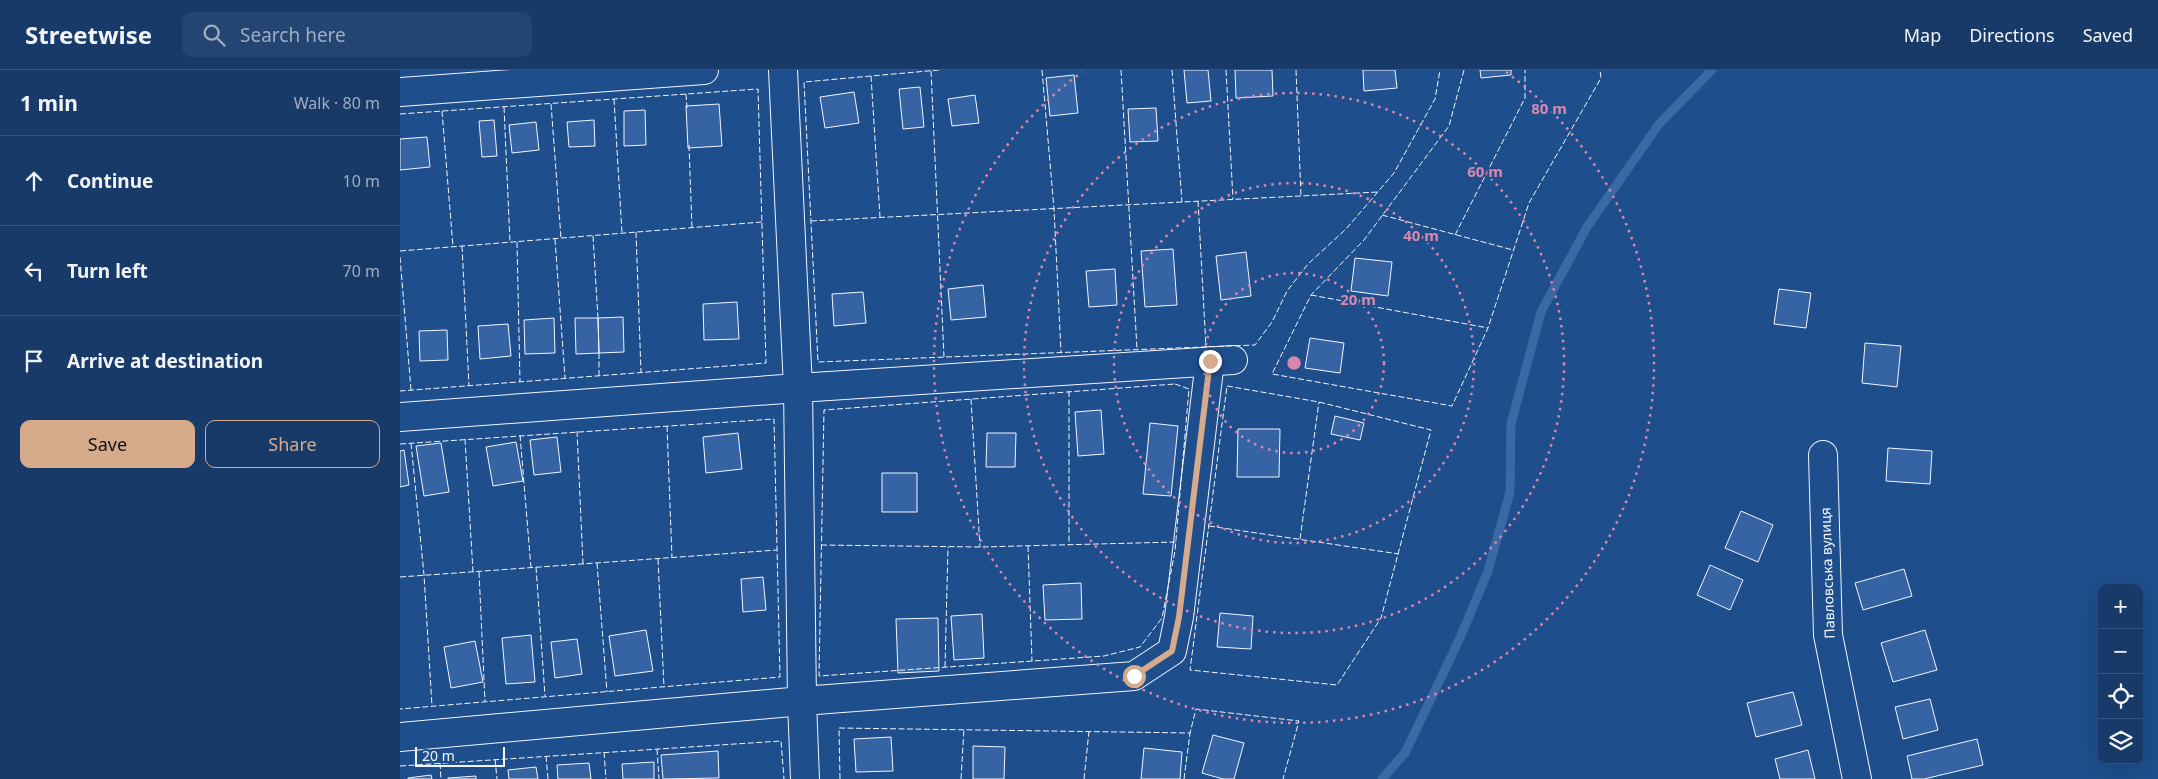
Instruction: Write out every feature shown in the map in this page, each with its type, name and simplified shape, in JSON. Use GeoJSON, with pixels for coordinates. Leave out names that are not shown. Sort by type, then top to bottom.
{"type":"FeatureCollection","features":[{"type":"Feature","properties":{"kind":"street"},"geometry":{"type":"LineString","coordinates":[[400,92],[704,70]]}},
{"type":"Feature","properties":{"kind":"street"},"geometry":{"type":"LineString","coordinates":[[783,70],[798,388],[802,701],[806,779]]}},
{"type":"Feature","properties":{"kind":"street"},"geometry":{"type":"LineString","coordinates":[[400,417],[798,388],[1222,361],[1172,651],[1134,676],[802,701],[400,737]]}},
{"type":"Feature","properties":{"kind":"street","name":"Павловська вулиця"},"geometry":{"type":"LineString","coordinates":[[1823,455],[1828,635],[1856,779]]}},
{"type":"Feature","properties":{"kind":"building"},"geometry":{"type":"Polygon","coordinates":[[[1184,70],[1208,70],[1211,101],[1187,103],[1184,70]]]}},
{"type":"Feature","properties":{"kind":"building"},"geometry":{"type":"Polygon","coordinates":[[[1235,70],[1272,70],[1273,96],[1236,98],[1235,70]]]}},
{"type":"Feature","properties":{"kind":"building"},"geometry":{"type":"Polygon","coordinates":[[[1363,70],[1395,70],[1397,88],[1364,91],[1363,70]]]}},
{"type":"Feature","properties":{"kind":"building"},"geometry":{"type":"Polygon","coordinates":[[[1480,70],[1511,70],[1511,75],[1481,78],[1480,70]]]}},
{"type":"Feature","properties":{"kind":"building"},"geometry":{"type":"Polygon","coordinates":[[[1074,75],[1078,113],[1050,116],[1046,78],[1074,75]]]}},
{"type":"Feature","properties":{"kind":"building"},"geometry":{"type":"Polygon","coordinates":[[[920,87],[924,127],[903,129],[899,89],[920,87]]]}},
{"type":"Feature","properties":{"kind":"building"},"geometry":{"type":"Polygon","coordinates":[[[854,92],[859,123],[825,128],[820,97],[854,92]]]}},
{"type":"Feature","properties":{"kind":"building"},"geometry":{"type":"Polygon","coordinates":[[[975,95],[979,123],[952,126],[948,99],[975,95]]]}},
{"type":"Feature","properties":{"kind":"building"},"geometry":{"type":"Polygon","coordinates":[[[719,104],[722,146],[688,148],[686,106],[719,104]]]}},
{"type":"Feature","properties":{"kind":"building"},"geometry":{"type":"Polygon","coordinates":[[[1156,108],[1158,141],[1130,142],[1128,109],[1156,108]]]}},
{"type":"Feature","properties":{"kind":"building"},"geometry":{"type":"Polygon","coordinates":[[[645,110],[646,145],[624,146],[624,111],[645,110]]]}},
{"type":"Feature","properties":{"kind":"building"},"geometry":{"type":"Polygon","coordinates":[[[494,120],[497,156],[482,157],[479,121],[494,120]]]}},
{"type":"Feature","properties":{"kind":"building"},"geometry":{"type":"Polygon","coordinates":[[[594,120],[595,146],[569,147],[567,122],[594,120]]]}},
{"type":"Feature","properties":{"kind":"building"},"geometry":{"type":"Polygon","coordinates":[[[536,122],[539,150],[512,153],[509,125],[536,122]]]}},
{"type":"Feature","properties":{"kind":"building"},"geometry":{"type":"Polygon","coordinates":[[[427,137],[430,167],[400,170],[400,139],[427,137]]]}},
{"type":"Feature","properties":{"kind":"building"},"geometry":{"type":"Polygon","coordinates":[[[1173,249],[1177,305],[1145,307],[1141,251],[1173,249]]]}},
{"type":"Feature","properties":{"kind":"building"},"geometry":{"type":"Polygon","coordinates":[[[1246,252],[1251,296],[1221,300],[1216,256],[1246,252]]]}},
{"type":"Feature","properties":{"kind":"building"},"geometry":{"type":"Polygon","coordinates":[[[1355,258],[1392,262],[1388,296],[1351,291],[1355,258]]]}},
{"type":"Feature","properties":{"kind":"building"},"geometry":{"type":"Polygon","coordinates":[[[1115,269],[1117,305],[1089,307],[1086,271],[1115,269]]]}},
{"type":"Feature","properties":{"kind":"building"},"geometry":{"type":"Polygon","coordinates":[[[983,285],[986,317],[951,320],[948,289],[983,285]]]}},
{"type":"Feature","properties":{"kind":"building"},"geometry":{"type":"Polygon","coordinates":[[[1779,289],[1811,293],[1806,328],[1774,324],[1779,289]]]}},
{"type":"Feature","properties":{"kind":"building"},"geometry":{"type":"Polygon","coordinates":[[[863,292],[866,323],[834,326],[832,294],[863,292]]]}},
{"type":"Feature","properties":{"kind":"building"},"geometry":{"type":"Polygon","coordinates":[[[737,302],[739,339],[704,340],[703,304],[737,302]]]}},
{"type":"Feature","properties":{"kind":"building"},"geometry":{"type":"Polygon","coordinates":[[[623,317],[624,352],[599,353],[598,318],[623,317]]]}},
{"type":"Feature","properties":{"kind":"building"},"geometry":{"type":"Polygon","coordinates":[[[554,318],[555,353],[525,354],[524,320],[554,318]]]}},
{"type":"Feature","properties":{"kind":"building"},"geometry":{"type":"Polygon","coordinates":[[[575,318],[598,318],[599,353],[576,354],[575,318]]]}},
{"type":"Feature","properties":{"kind":"building"},"geometry":{"type":"Polygon","coordinates":[[[508,324],[511,356],[480,359],[478,326],[508,324]]]}},
{"type":"Feature","properties":{"kind":"building"},"geometry":{"type":"Polygon","coordinates":[[[447,330],[448,360],[420,361],[419,331],[447,330]]]}},
{"type":"Feature","properties":{"kind":"building"},"geometry":{"type":"Polygon","coordinates":[[[1310,338],[1344,343],[1340,373],[1305,368],[1310,338]]]}},
{"type":"Feature","properties":{"kind":"building"},"geometry":{"type":"Polygon","coordinates":[[[1865,343],[1901,346],[1897,387],[1862,383],[1865,343]]]}},
{"type":"Feature","properties":{"kind":"building"},"geometry":{"type":"Polygon","coordinates":[[[1101,410],[1104,454],[1078,456],[1075,412],[1101,410]]]}},
{"type":"Feature","properties":{"kind":"building"},"geometry":{"type":"Polygon","coordinates":[[[1335,416],[1364,423],[1360,440],[1331,434],[1335,416]]]}},
{"type":"Feature","properties":{"kind":"building"},"geometry":{"type":"Polygon","coordinates":[[[1150,423],[1178,426],[1171,496],[1143,494],[1150,423]]]}},
{"type":"Feature","properties":{"kind":"building"},"geometry":{"type":"Polygon","coordinates":[[[1238,429],[1280,429],[1279,477],[1237,477],[1238,429]]]}},
{"type":"Feature","properties":{"kind":"building"},"geometry":{"type":"Polygon","coordinates":[[[738,433],[742,469],[706,473],[703,437],[738,433]]]}},
{"type":"Feature","properties":{"kind":"building"},"geometry":{"type":"Polygon","coordinates":[[[987,433],[1016,433],[1015,467],[986,467],[987,433]]]}},
{"type":"Feature","properties":{"kind":"building"},"geometry":{"type":"Polygon","coordinates":[[[557,437],[561,472],[534,475],[530,440],[557,437]]]}},
{"type":"Feature","properties":{"kind":"building"},"geometry":{"type":"Polygon","coordinates":[[[516,442],[523,481],[493,486],[486,447],[516,442]]]}},
{"type":"Feature","properties":{"kind":"building"},"geometry":{"type":"Polygon","coordinates":[[[441,443],[449,492],[424,496],[416,446],[441,443]]]}},
{"type":"Feature","properties":{"kind":"building"},"geometry":{"type":"Polygon","coordinates":[[[1888,448],[1932,451],[1930,484],[1886,481],[1888,448]]]}},
{"type":"Feature","properties":{"kind":"building"},"geometry":{"type":"Polygon","coordinates":[[[404,450],[409,485],[400,487],[400,451],[404,450]]]}},
{"type":"Feature","properties":{"kind":"building"},"geometry":{"type":"Polygon","coordinates":[[[882,473],[917,473],[917,512],[882,512],[882,473]]]}},
{"type":"Feature","properties":{"kind":"building"},"geometry":{"type":"Polygon","coordinates":[[[1741,511],[1773,525],[1758,562],[1725,548],[1741,511]]]}},
{"type":"Feature","properties":{"kind":"building"},"geometry":{"type":"Polygon","coordinates":[[[1710,565],[1743,580],[1730,610],[1697,595],[1710,565]]]}},
{"type":"Feature","properties":{"kind":"building"},"geometry":{"type":"Polygon","coordinates":[[[1904,569],[1912,596],[1863,610],[1855,583],[1904,569]]]}},
{"type":"Feature","properties":{"kind":"building"},"geometry":{"type":"Polygon","coordinates":[[[763,577],[766,610],[743,612],[741,579],[763,577]]]}},
{"type":"Feature","properties":{"kind":"building"},"geometry":{"type":"Polygon","coordinates":[[[1081,583],[1082,619],[1045,620],[1043,585],[1081,583]]]}},
{"type":"Feature","properties":{"kind":"building"},"geometry":{"type":"Polygon","coordinates":[[[1220,613],[1253,616],[1251,649],[1217,647],[1220,613]]]}},
{"type":"Feature","properties":{"kind":"building"},"geometry":{"type":"Polygon","coordinates":[[[982,614],[984,658],[954,660],[951,616],[982,614]]]}},
{"type":"Feature","properties":{"kind":"building"},"geometry":{"type":"Polygon","coordinates":[[[938,618],[939,671],[898,673],[896,619],[938,618]]]}},
{"type":"Feature","properties":{"kind":"building"},"geometry":{"type":"Polygon","coordinates":[[[646,630],[653,671],[615,676],[609,636],[646,630]]]}},
{"type":"Feature","properties":{"kind":"building"},"geometry":{"type":"Polygon","coordinates":[[[1925,630],[1937,670],[1893,682],[1881,643],[1925,630]]]}},
{"type":"Feature","properties":{"kind":"building"},"geometry":{"type":"Polygon","coordinates":[[[531,635],[535,682],[506,684],[502,638],[531,635]]]}},
{"type":"Feature","properties":{"kind":"building"},"geometry":{"type":"Polygon","coordinates":[[[577,639],[582,674],[555,678],[551,642],[577,639]]]}},
{"type":"Feature","properties":{"kind":"building"},"geometry":{"type":"Polygon","coordinates":[[[475,641],[483,682],[451,688],[444,647],[475,641]]]}},
{"type":"Feature","properties":{"kind":"building"},"geometry":{"type":"Polygon","coordinates":[[[1793,692],[1802,725],[1756,737],[1747,703],[1793,692]]]}},
{"type":"Feature","properties":{"kind":"building"},"geometry":{"type":"Polygon","coordinates":[[[1930,699],[1938,730],[1903,739],[1895,707],[1930,699]]]}},
{"type":"Feature","properties":{"kind":"building"},"geometry":{"type":"Polygon","coordinates":[[[1213,735],[1244,743],[1234,779],[1223,779],[1202,773],[1213,735]]]}},
{"type":"Feature","properties":{"kind":"building"},"geometry":{"type":"Polygon","coordinates":[[[891,737],[893,771],[856,772],[854,739],[891,737]]]}},
{"type":"Feature","properties":{"kind":"building"},"geometry":{"type":"Polygon","coordinates":[[[1977,739],[1983,765],[1924,779],[1912,779],[1907,756],[1977,739]]]}},
{"type":"Feature","properties":{"kind":"building"},"geometry":{"type":"Polygon","coordinates":[[[973,746],[1005,747],[1004,779],[973,779],[973,746]]]}},
{"type":"Feature","properties":{"kind":"building"},"geometry":{"type":"Polygon","coordinates":[[[1144,748],[1182,752],[1180,779],[1141,779],[1144,748]]]}},
{"type":"Feature","properties":{"kind":"building"},"geometry":{"type":"Polygon","coordinates":[[[1808,750],[1815,779],[1780,779],[1775,759],[1808,750]]]}},
{"type":"Feature","properties":{"kind":"building"},"geometry":{"type":"Polygon","coordinates":[[[718,751],[719,778],[663,779],[661,755],[718,751]]]}},
{"type":"Feature","properties":{"kind":"building"},"geometry":{"type":"Polygon","coordinates":[[[654,762],[654,779],[623,779],[622,764],[654,762]]]}},
{"type":"Feature","properties":{"kind":"building"},"geometry":{"type":"Polygon","coordinates":[[[589,763],[591,779],[558,779],[557,765],[589,763]]]}},
{"type":"Feature","properties":{"kind":"building"},"geometry":{"type":"Polygon","coordinates":[[[536,767],[538,779],[509,779],[508,770],[536,767]]]}},
{"type":"Feature","properties":{"kind":"building"},"geometry":{"type":"Polygon","coordinates":[[[431,775],[432,779],[408,779],[408,778],[431,775]]]}},
{"type":"Feature","properties":{"kind":"building"},"geometry":{"type":"Polygon","coordinates":[[[476,776],[476,779],[448,779],[448,778],[476,776]]]}},
{"type":"Feature","properties":{"kind":"waterway"},"geometry":{"type":"LineString","coordinates":[[1382,779],[1405,753],[1460,638],[1488,571],[1510,492],[1511,424],[1541,312],[1587,227],[1659,124],[1712,70]]}},
{"type":"Feature","properties":{"kind":"fence"},"geometry":{"type":"LineString","coordinates":[[939,70],[804,82],[818,362],[1255,345],[1272,322],[1287,291],[1308,264],[1346,229],[1394,173],[1435,99],[1440,70]]}},
{"type":"Feature","properties":{"kind":"fence"},"geometry":{"type":"LineString","coordinates":[[1042,70],[1054,209],[1061,352]]}},
{"type":"Feature","properties":{"kind":"fence"},"geometry":{"type":"LineString","coordinates":[[1121,70],[1137,349]]}},
{"type":"Feature","properties":{"kind":"fence"},"geometry":{"type":"LineString","coordinates":[[1172,70],[1182,202]]}},
{"type":"Feature","properties":{"kind":"fence"},"geometry":{"type":"LineString","coordinates":[[1226,70],[1233,199]]}},
{"type":"Feature","properties":{"kind":"fence"},"geometry":{"type":"LineString","coordinates":[[1296,70],[1301,196]]}},
{"type":"Feature","properties":{"kind":"fence"},"geometry":{"type":"LineString","coordinates":[[1464,70],[1449,126],[1364,240],[1311,295],[1272,374],[1452,406],[1488,328],[1529,203],[1601,78],[1600,70]]}},
{"type":"Feature","properties":{"kind":"fence"},"geometry":{"type":"LineString","coordinates":[[1455,235],[1525,98],[1525,70]]}},
{"type":"Feature","properties":{"kind":"fence"},"geometry":{"type":"LineString","coordinates":[[931,71],[944,357]]}},
{"type":"Feature","properties":{"kind":"fence"},"geometry":{"type":"LineString","coordinates":[[871,76],[880,217]]}},
{"type":"Feature","properties":{"kind":"fence"},"geometry":{"type":"LineString","coordinates":[[400,114],[758,89],[766,363],[400,391]]}},
{"type":"Feature","properties":{"kind":"fence"},"geometry":{"type":"LineString","coordinates":[[686,94],[687,108]]}},
{"type":"Feature","properties":{"kind":"fence"},"geometry":{"type":"LineString","coordinates":[[614,99],[622,233]]}},
{"type":"Feature","properties":{"kind":"fence"},"geometry":{"type":"LineString","coordinates":[[551,104],[561,238]]}},
{"type":"Feature","properties":{"kind":"fence"},"geometry":{"type":"LineString","coordinates":[[504,107],[510,242]]}},
{"type":"Feature","properties":{"kind":"fence"},"geometry":{"type":"LineString","coordinates":[[442,111],[453,247]]}},
{"type":"Feature","properties":{"kind":"fence"},"geometry":{"type":"LineString","coordinates":[[689,145],[692,228]]}},
{"type":"Feature","properties":{"kind":"fence"},"geometry":{"type":"LineString","coordinates":[[811,221],[1378,192]]}},
{"type":"Feature","properties":{"kind":"fence"},"geometry":{"type":"LineString","coordinates":[[1198,201],[1206,347]]}},
{"type":"Feature","properties":{"kind":"fence"},"geometry":{"type":"LineString","coordinates":[[1382,215],[1513,250]]}},
{"type":"Feature","properties":{"kind":"fence"},"geometry":{"type":"LineString","coordinates":[[400,251],[762,222]]}},
{"type":"Feature","properties":{"kind":"fence"},"geometry":{"type":"LineString","coordinates":[[636,232],[641,372]]}},
{"type":"Feature","properties":{"kind":"fence"},"geometry":{"type":"LineString","coordinates":[[593,236],[598,318]]}},
{"type":"Feature","properties":{"kind":"fence"},"geometry":{"type":"LineString","coordinates":[[555,239],[565,378]]}},
{"type":"Feature","properties":{"kind":"fence"},"geometry":{"type":"LineString","coordinates":[[517,242],[520,382]]}},
{"type":"Feature","properties":{"kind":"fence"},"geometry":{"type":"LineString","coordinates":[[462,246],[469,386]]}},
{"type":"Feature","properties":{"kind":"fence"},"geometry":{"type":"LineString","coordinates":[[400,257],[411,390]]}},
{"type":"Feature","properties":{"kind":"fence"},"geometry":{"type":"LineString","coordinates":[[1311,295],[1488,328]]}},
{"type":"Feature","properties":{"kind":"fence"},"geometry":{"type":"LineString","coordinates":[[599,353],[599,376]]}},
{"type":"Feature","properties":{"kind":"fence"},"geometry":{"type":"LineString","coordinates":[[1175,384],[1189,389],[1175,551],[1162,618],[1140,647],[1104,656],[819,676],[824,410],[1175,384]]}},
{"type":"Feature","properties":{"kind":"fence"},"geometry":{"type":"LineString","coordinates":[[1227,386],[1319,402],[1431,430],[1381,618],[1337,685],[1190,670],[1227,386]]}},
{"type":"Feature","properties":{"kind":"fence"},"geometry":{"type":"LineString","coordinates":[[1069,391],[1069,545]]}},
{"type":"Feature","properties":{"kind":"fence"},"geometry":{"type":"LineString","coordinates":[[971,399],[980,547]]}},
{"type":"Feature","properties":{"kind":"fence"},"geometry":{"type":"LineString","coordinates":[[1300,539],[1319,402]]}},
{"type":"Feature","properties":{"kind":"fence"},"geometry":{"type":"LineString","coordinates":[[400,444],[774,419],[780,677],[400,709]]}},
{"type":"Feature","properties":{"kind":"fence"},"geometry":{"type":"LineString","coordinates":[[667,426],[672,558]]}},
{"type":"Feature","properties":{"kind":"fence"},"geometry":{"type":"LineString","coordinates":[[577,431],[583,564]]}},
{"type":"Feature","properties":{"kind":"fence"},"geometry":{"type":"LineString","coordinates":[[520,435],[531,568]]}},
{"type":"Feature","properties":{"kind":"fence"},"geometry":{"type":"LineString","coordinates":[[465,439],[473,572]]}},
{"type":"Feature","properties":{"kind":"fence"},"geometry":{"type":"LineString","coordinates":[[411,443],[424,575],[432,706]]}},
{"type":"Feature","properties":{"kind":"fence"},"geometry":{"type":"LineString","coordinates":[[1209,526],[1399,554]]}},
{"type":"Feature","properties":{"kind":"fence"},"geometry":{"type":"LineString","coordinates":[[821,545],[980,547],[1176,542]]}},
{"type":"Feature","properties":{"kind":"fence"},"geometry":{"type":"LineString","coordinates":[[1028,546],[1032,661]]}},
{"type":"Feature","properties":{"kind":"fence"},"geometry":{"type":"LineString","coordinates":[[945,667],[948,547]]}},
{"type":"Feature","properties":{"kind":"fence"},"geometry":{"type":"LineString","coordinates":[[400,577],[777,550]]}},
{"type":"Feature","properties":{"kind":"fence"},"geometry":{"type":"LineString","coordinates":[[658,559],[664,687]]}},
{"type":"Feature","properties":{"kind":"fence"},"geometry":{"type":"LineString","coordinates":[[597,563],[607,692]]}},
{"type":"Feature","properties":{"kind":"fence"},"geometry":{"type":"LineString","coordinates":[[536,567],[545,696]]}},
{"type":"Feature","properties":{"kind":"fence"},"geometry":{"type":"LineString","coordinates":[[479,572],[485,701]]}},
{"type":"Feature","properties":{"kind":"fence"},"geometry":{"type":"LineString","coordinates":[[840,779],[839,728],[1190,733],[1196,709],[1299,721],[1283,779]]}},
{"type":"Feature","properties":{"kind":"fence"},"geometry":{"type":"LineString","coordinates":[[961,779],[964,729]]}},
{"type":"Feature","properties":{"kind":"fence"},"geometry":{"type":"LineString","coordinates":[[1084,779],[1089,731]]}},
{"type":"Feature","properties":{"kind":"fence"},"geometry":{"type":"LineString","coordinates":[[1184,779],[1190,733]]}},
{"type":"Feature","properties":{"kind":"fence"},"geometry":{"type":"LineString","coordinates":[[400,766],[781,741],[784,779]]}},
{"type":"Feature","properties":{"kind":"fence"},"geometry":{"type":"LineString","coordinates":[[657,749],[659,779]]}},
{"type":"Feature","properties":{"kind":"fence"},"geometry":{"type":"LineString","coordinates":[[604,752],[606,779]]}},
{"type":"Feature","properties":{"kind":"fence"},"geometry":{"type":"LineString","coordinates":[[546,756],[548,779]]}},
{"type":"Feature","properties":{"kind":"fence"},"geometry":{"type":"LineString","coordinates":[[495,759],[497,779]]}},
{"type":"Feature","properties":{"kind":"fence"},"geometry":{"type":"LineString","coordinates":[[440,763],[441,779]]}},
{"type":"Feature","properties":{"kind":"route"},"geometry":{"type":"LineString","coordinates":[[1134,676],[1172,651],[1179,617],[1210,361]]}}]}
